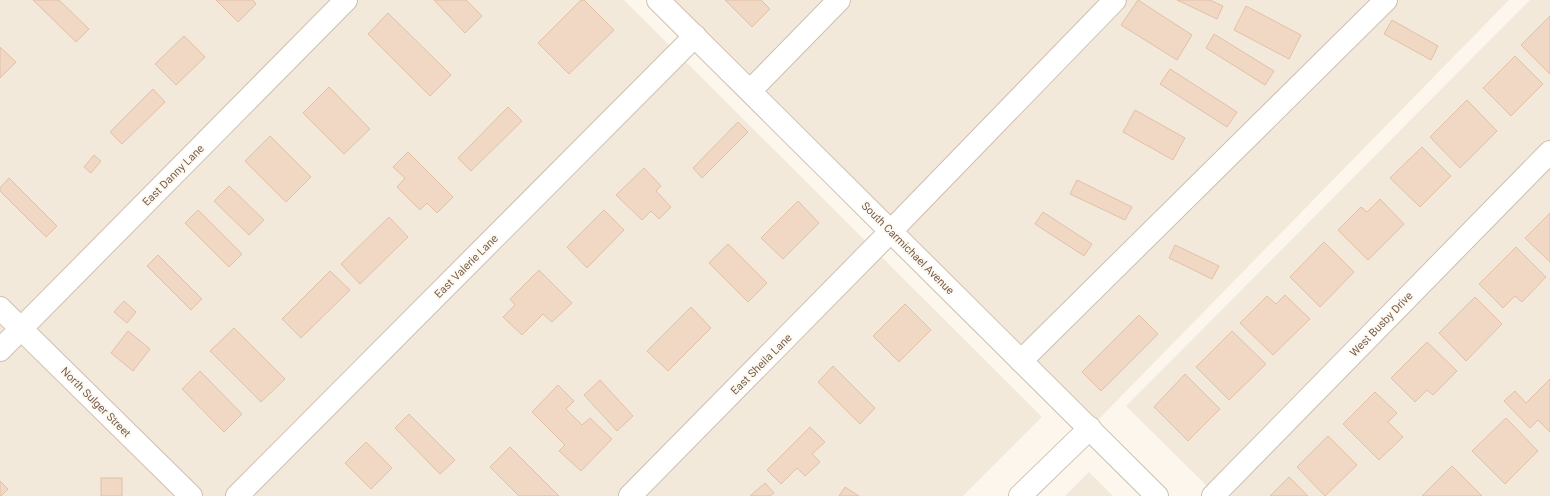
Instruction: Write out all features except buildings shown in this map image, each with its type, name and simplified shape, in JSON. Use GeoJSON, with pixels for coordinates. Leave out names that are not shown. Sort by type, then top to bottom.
{"type":"FeatureCollection","features":[{"type":"Feature","properties":{"kind":"street","name":"East Danny Lane"},"geometry":{"type":"LineString","coordinates":[[0,350],[346,0]]}},
{"type":"Feature","properties":{"kind":"street","name":"South Carmichael Avenue"},"geometry":{"type":"LineString","coordinates":[[658,0],[1158,496]]}},
{"type":"Feature","properties":{"kind":"street"},"geometry":{"type":"LineString","coordinates":[[750,91],[839,0]]}},
{"type":"Feature","properties":{"kind":"street","name":"East Sheila Lane"},"geometry":{"type":"LineString","coordinates":[[630,496],[891,231],[1115,0]]}},
{"type":"Feature","properties":{"kind":"street"},"geometry":{"type":"LineString","coordinates":[[1022,361],[1386,0]]}},
{"type":"Feature","properties":{"kind":"street","name":"East Valerie Lane"},"geometry":{"type":"LineString","coordinates":[[236,496],[695,36]]}},
{"type":"Feature","properties":{"kind":"street","name":"West Busby Drive"},"geometry":{"type":"LineString","coordinates":[[1213,496],[1550,152]]}},
{"type":"Feature","properties":{"kind":"street","name":"North Sulger Street"},"geometry":{"type":"LineString","coordinates":[[0,308],[191,496]]}},
{"type":"Feature","properties":{"kind":"street"},"geometry":{"type":"LineString","coordinates":[[1020,496],[1090,428]]}},
{"type":"Feature","properties":{"kind":"shaded area"},"geometry":{"type":"Polygon","coordinates":[[[0,0],[624,0],[1042,417],[963,496],[0,496],[0,0]]]}},
{"type":"Feature","properties":{"kind":"shaded area"},"geometry":{"type":"Polygon","coordinates":[[[658,0],[1509,0],[1090,428],[658,0]]]}},
{"type":"Feature","properties":{"kind":"shaded area"},"geometry":{"type":"Polygon","coordinates":[[[1530,0],[1550,0],[1550,496],[1217,496],[1126,406],[1530,0]]]}},
{"type":"Feature","properties":{"kind":"shaded area"},"geometry":{"type":"Polygon","coordinates":[[[1089,472],[1113,496],[1065,496],[1089,472]]]}}]}
